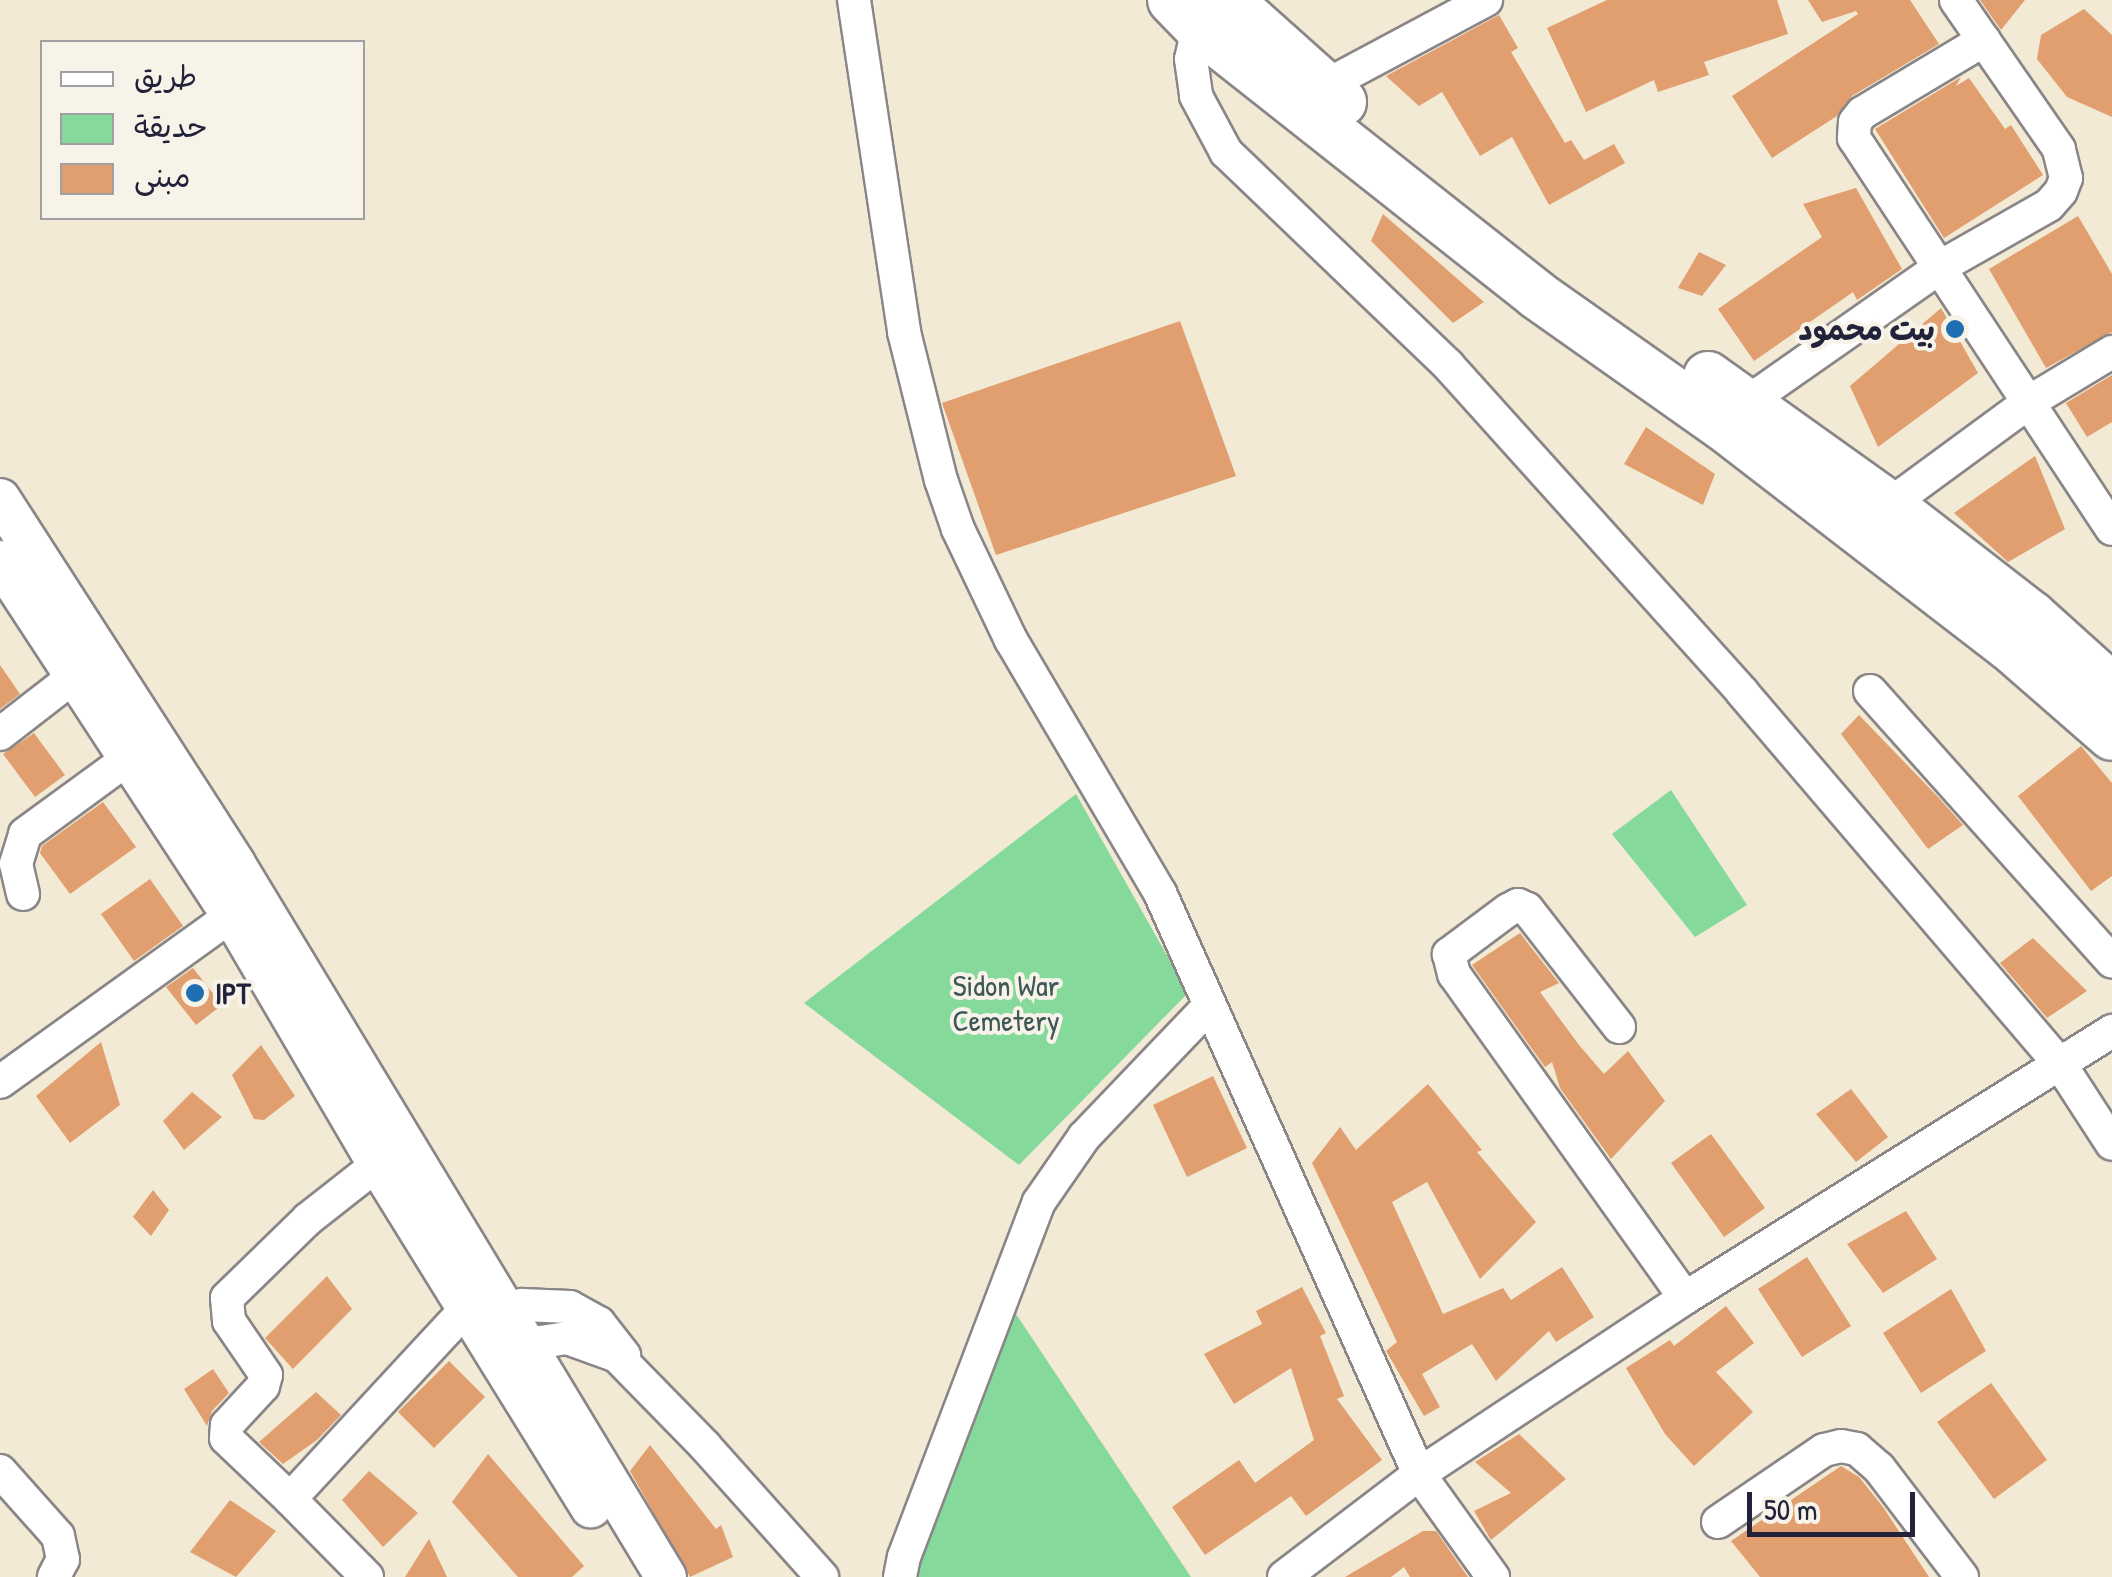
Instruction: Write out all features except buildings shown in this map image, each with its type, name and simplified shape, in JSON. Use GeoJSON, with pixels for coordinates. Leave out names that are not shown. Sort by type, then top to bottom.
{"type":"FeatureCollection","features":[{"type":"Feature","properties":{"kind":"highway"},"geometry":{"type":"LineString","coordinates":[[1200,9],[1323,87],[1562,274],[1889,505],[2032,616],[2112,688]]}},
{"type":"Feature","properties":{"kind":"highway"},"geometry":{"type":"LineString","coordinates":[[1200,9],[1537,295],[1723,426],[2010,646],[2112,736]]}},
{"type":"Feature","properties":{"kind":"main road"},"geometry":{"type":"LineString","coordinates":[[0,499],[485,1314]]}},
{"type":"Feature","properties":{"kind":"main road"},"geometry":{"type":"LineString","coordinates":[[0,561],[130,758],[218,865],[232,915],[378,1164],[517,1356],[666,1577]]}},
{"type":"Feature","properties":{"kind":"main road"},"geometry":{"type":"LineString","coordinates":[[517,1356],[634,1577]]}},
{"type":"Feature","properties":{"kind":"street"},"geometry":{"type":"LineString","coordinates":[[854,0],[904,332],[946,496],[1011,640],[1136,847],[1419,1474],[1493,1577]]}},
{"type":"Feature","properties":{"kind":"street"},"geometry":{"type":"LineString","coordinates":[[1323,87],[1486,0]]}},
{"type":"Feature","properties":{"kind":"street"},"geometry":{"type":"LineString","coordinates":[[1746,403],[1940,268],[2049,205],[2066,178],[2065,162],[2054,139],[1956,0]]}},
{"type":"Feature","properties":{"kind":"street"},"geometry":{"type":"LineString","coordinates":[[1200,9],[1190,59],[1196,96],[1226,152],[1448,365],[1742,692],[2060,1064],[2112,1144]]}},
{"type":"Feature","properties":{"kind":"street"},"geometry":{"type":"LineString","coordinates":[[1984,40],[1862,114],[1854,138],[2112,529]]}},
{"type":"Feature","properties":{"kind":"street"},"geometry":{"type":"LineString","coordinates":[[1889,505],[2028,402],[2112,352]]}},
{"type":"Feature","properties":{"kind":"street"},"geometry":{"type":"LineString","coordinates":[[0,734],[76,675]]}},
{"type":"Feature","properties":{"kind":"street"},"geometry":{"type":"LineString","coordinates":[[1870,690],[2112,962]]}},
{"type":"Feature","properties":{"kind":"street"},"geometry":{"type":"LineString","coordinates":[[23,894],[16,864],[25,834],[130,758]]}},
{"type":"Feature","properties":{"kind":"street"},"geometry":{"type":"LineString","coordinates":[[1619,1026],[1527,908],[1518,905],[1508,910],[1449,954],[1454,974],[1684,1298]]}},
{"type":"Feature","properties":{"kind":"street"},"geometry":{"type":"LineString","coordinates":[[0,1082],[232,915]]}},
{"type":"Feature","properties":{"kind":"street"},"geometry":{"type":"LineString","coordinates":[[895,1570],[1040,1202],[1084,1137],[1209,1006]]}},
{"type":"Feature","properties":{"kind":"street"},"geometry":{"type":"LineString","coordinates":[[1284,1577],[1419,1474],[1684,1298],[2112,1030]]}},
{"type":"Feature","properties":{"kind":"street"},"geometry":{"type":"LineString","coordinates":[[367,1577],[226,1438],[227,1425],[263,1386],[266,1375],[230,1321],[228,1298],[308,1219],[378,1164]]}},
{"type":"Feature","properties":{"kind":"street"},"geometry":{"type":"LineString","coordinates":[[290,1500],[485,1314],[538,1302],[570,1307],[610,1335],[627,1364],[822,1577]]}},
{"type":"Feature","properties":{"kind":"street"},"geometry":{"type":"LineString","coordinates":[[517,1356],[567,1338],[593,1344],[627,1364]]}},
{"type":"Feature","properties":{"kind":"street"},"geometry":{"type":"LineString","coordinates":[[1718,1522],[1824,1450],[1841,1446],[1857,1450],[1879,1468],[1962,1577]]}},
{"type":"Feature","properties":{"kind":"street"},"geometry":{"type":"LineString","coordinates":[[0,1471],[58,1536],[63,1559],[54,1577]]}},
{"type":"Feature","properties":{"kind":"green space"},"geometry":{"type":"Polygon","coordinates":[[[1671,790],[1747,905],[1695,937],[1612,834],[1671,790]]]}},
{"type":"Feature","properties":{"kind":"green space","name":"Sidon War Cemetery"},"geometry":{"type":"Polygon","coordinates":[[[1076,794],[1188,993],[1019,1165],[804,1003],[1076,794]]]}},
{"type":"Feature","properties":{"kind":"green space"},"geometry":{"type":"Polygon","coordinates":[[[1012,1308],[1191,1577],[919,1577],[918,1553],[1012,1308]]]}},
{"type":"Feature","properties":{"kind":"place","name":"بيت محمود"},"geometry":{"type":"Point","coordinates":[1955,329]}},
{"type":"Feature","properties":{"kind":"place","name":"IPT"},"geometry":{"type":"Point","coordinates":[195,993]}}]}
